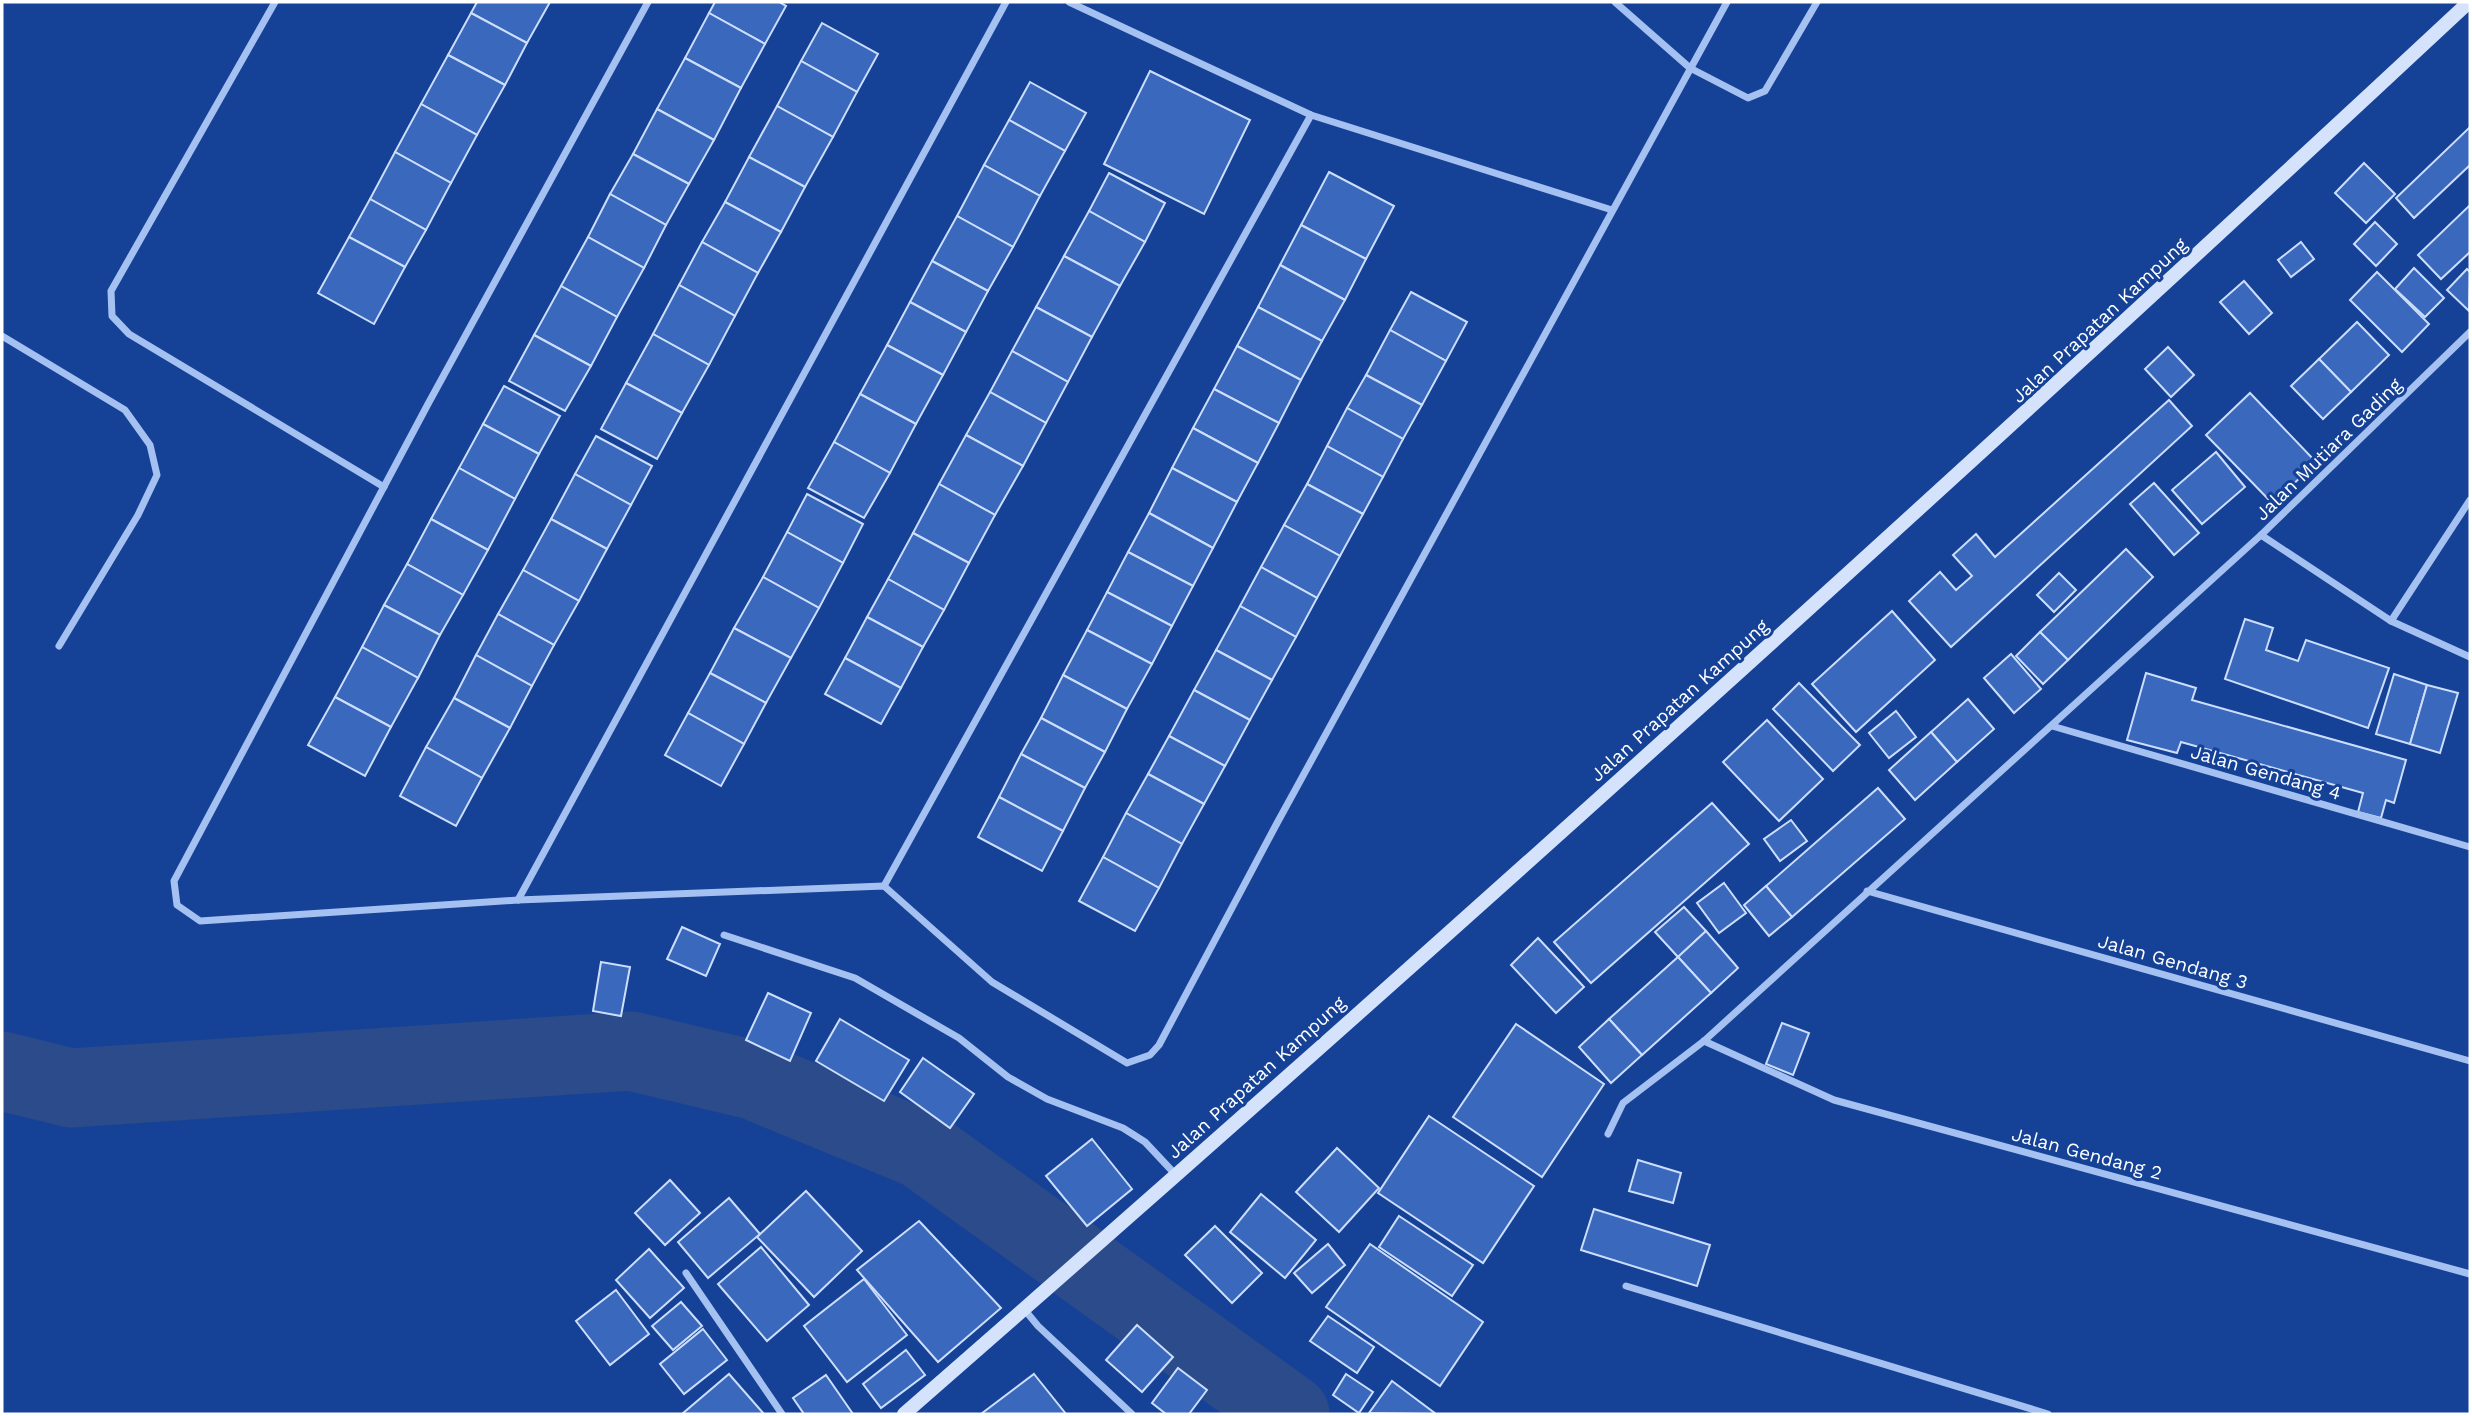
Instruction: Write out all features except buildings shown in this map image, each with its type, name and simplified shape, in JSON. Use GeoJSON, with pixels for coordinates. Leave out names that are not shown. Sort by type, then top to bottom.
{"type":"FeatureCollection","features":[{"type":"Feature","properties":{"kind":"street"},"geometry":{"type":"LineString","coordinates":[[275,2],[111,291],[112,316],[129,334],[384,487]]}},
{"type":"Feature","properties":{"kind":"street"},"geometry":{"type":"LineString","coordinates":[[648,2],[384,487],[174,881],[177,905],[200,921],[519,900],[884,886],[992,982],[1111,1056],[1127,1063],[1150,1055],[1727,2]]}},
{"type":"Feature","properties":{"kind":"street"},"geometry":{"type":"LineString","coordinates":[[519,900],[1006,2]]}},
{"type":"Feature","properties":{"kind":"street"},"geometry":{"type":"LineString","coordinates":[[1069,2],[1311,115],[1612,210]]}},
{"type":"Feature","properties":{"kind":"street"},"geometry":{"type":"LineString","coordinates":[[1615,2],[1690,68],[1748,98],[1765,91],[1816,2]]}},
{"type":"Feature","properties":{"kind":"street","name":"Jalan Prapatan Kampung"},"geometry":{"type":"LineString","coordinates":[[904,1414],[1630,771],[2070,374],[2469,2]]}},
{"type":"Feature","properties":{"kind":"street"},"geometry":{"type":"LineString","coordinates":[[884,886],[1311,115]]}},
{"type":"Feature","properties":{"kind":"street","name":"Jalan Mutiara Gading"},"geometry":{"type":"LineString","coordinates":[[2470,332],[2261,535],[2391,621],[2470,657]]}},
{"type":"Feature","properties":{"kind":"street"},"geometry":{"type":"LineString","coordinates":[[2,336],[125,410],[150,445],[157,475],[138,514],[59,646]]}},
{"type":"Feature","properties":{"kind":"street"},"geometry":{"type":"LineString","coordinates":[[2391,621],[2470,500]]}},
{"type":"Feature","properties":{"kind":"street"},"geometry":{"type":"LineString","coordinates":[[1608,1134],[1623,1103],[1704,1041],[2261,535]]}},
{"type":"Feature","properties":{"kind":"street","name":"Jalan Gendang 4"},"geometry":{"type":"LineString","coordinates":[[2052,726],[2470,848]]}},
{"type":"Feature","properties":{"kind":"street","name":"Jalan Gendang 3"},"geometry":{"type":"LineString","coordinates":[[1867,891],[2470,1061]]}},
{"type":"Feature","properties":{"kind":"street"},"geometry":{"type":"LineString","coordinates":[[724,935],[855,978],[959,1038],[1008,1077],[1047,1099],[1123,1128],[1145,1142],[1175,1174]]}},
{"type":"Feature","properties":{"kind":"street","name":"Jalan Gendang 2"},"geometry":{"type":"LineString","coordinates":[[1704,1041],[1834,1100],[2470,1274]]}},
{"type":"Feature","properties":{"kind":"street"},"geometry":{"type":"LineString","coordinates":[[686,1273],[782,1414]]}},
{"type":"Feature","properties":{"kind":"street"},"geometry":{"type":"LineString","coordinates":[[1626,1286],[2048,1414]]}},
{"type":"Feature","properties":{"kind":"street"},"geometry":{"type":"LineString","coordinates":[[1027,1307],[1038,1326],[1132,1414]]}},
{"type":"Feature","properties":{"kind":"waterway"},"geometry":{"type":"LineString","coordinates":[[2,1071],[71,1088],[631,1051],[753,1080],[921,1149],[1290,1414]]}}]}
